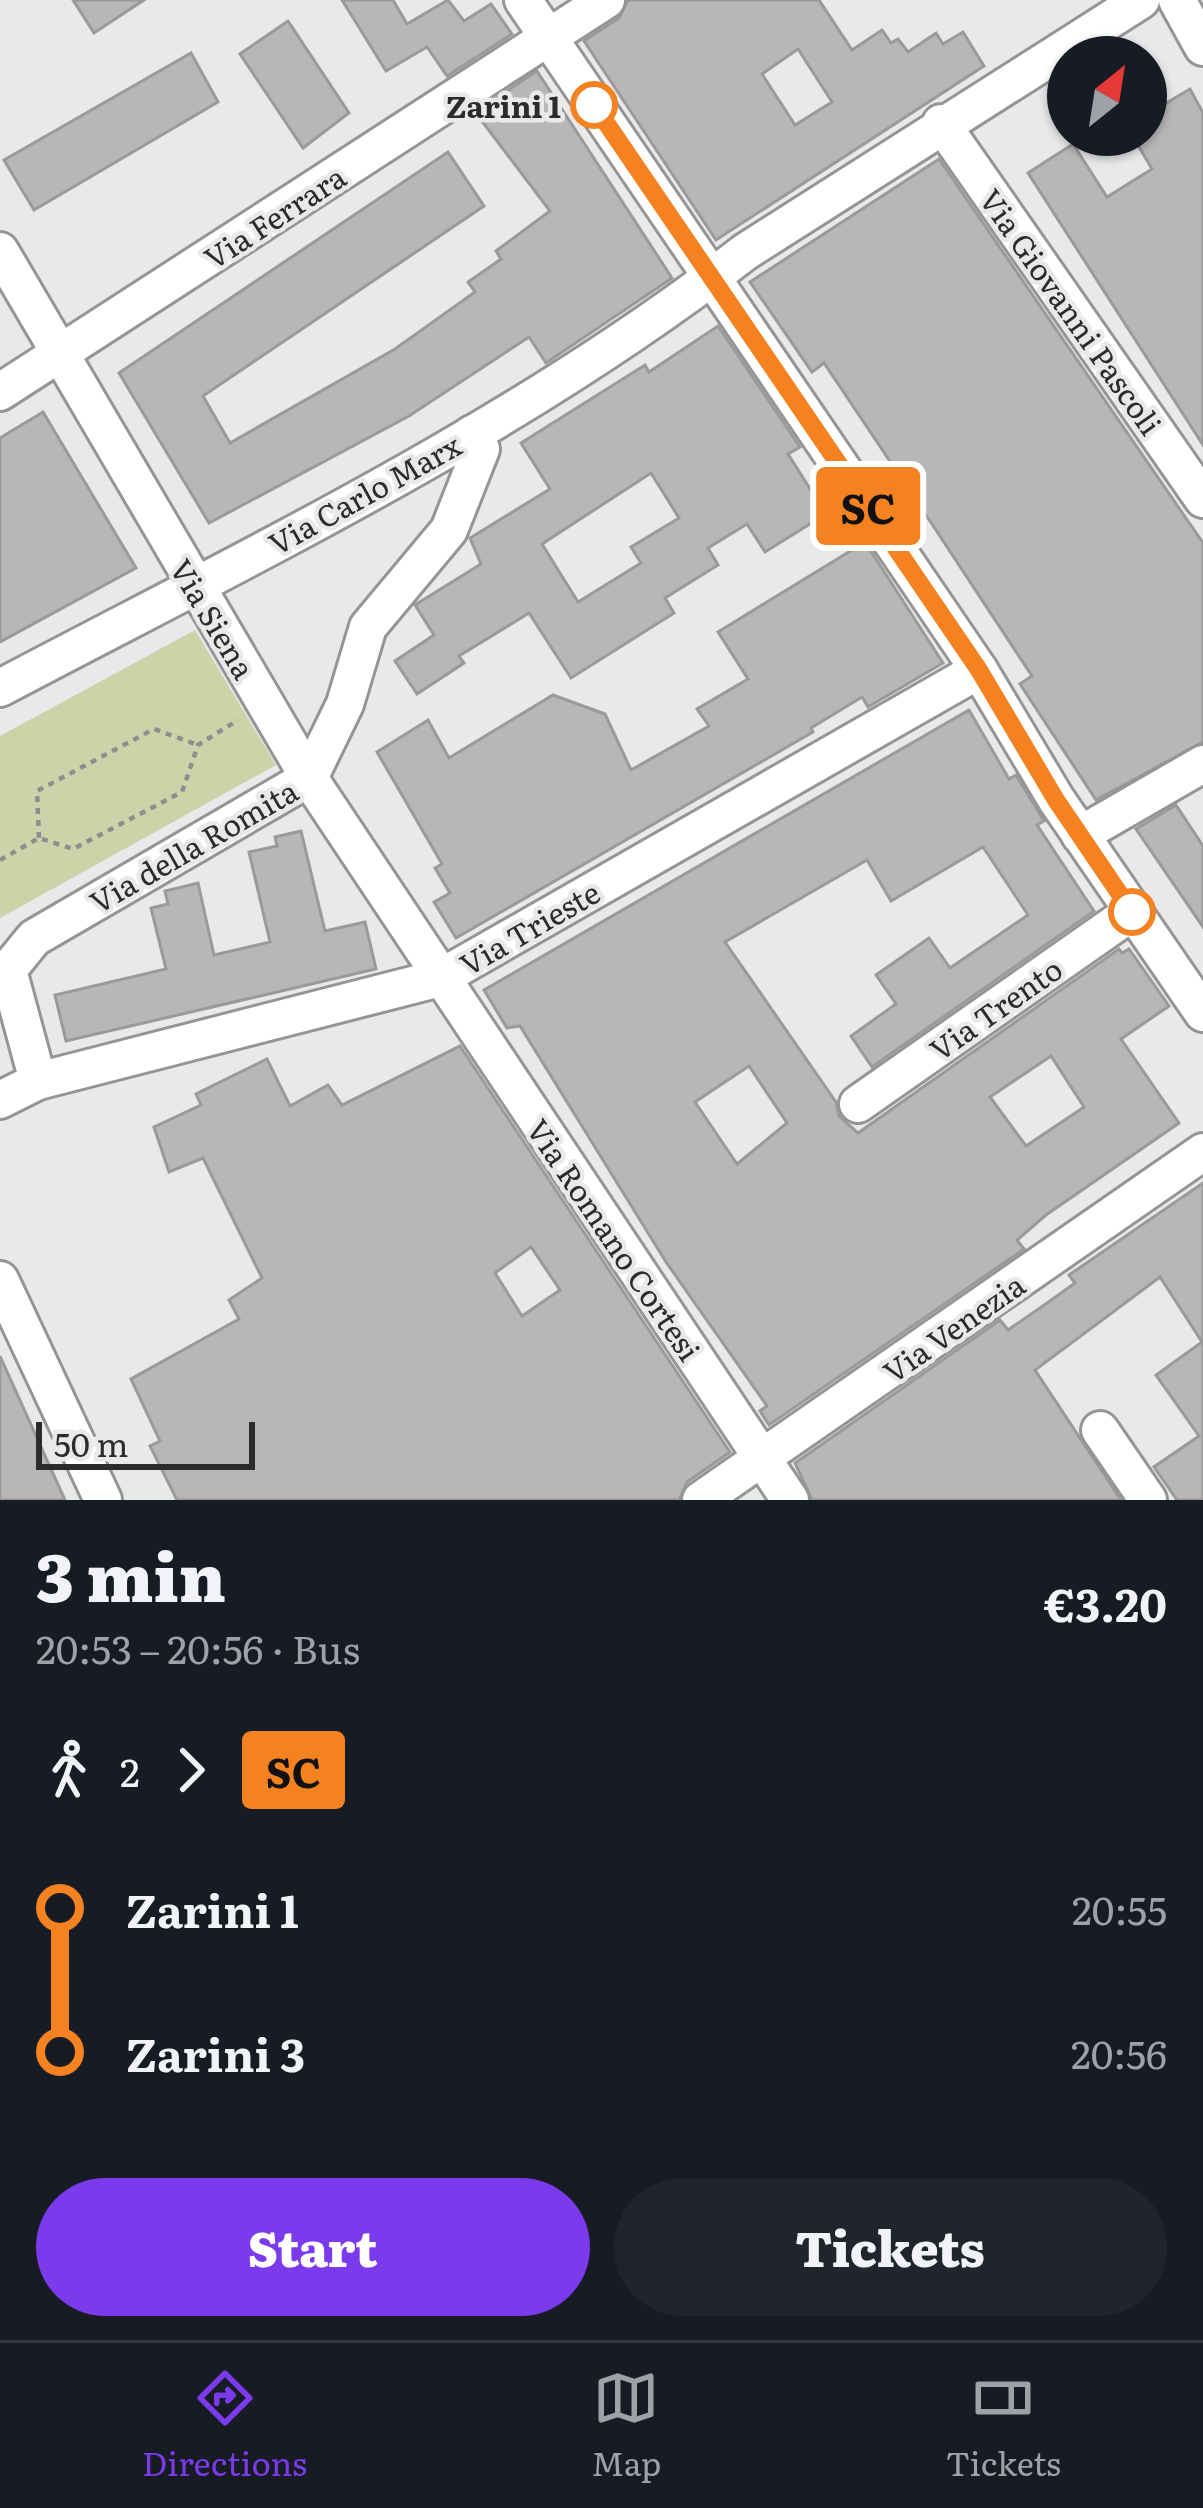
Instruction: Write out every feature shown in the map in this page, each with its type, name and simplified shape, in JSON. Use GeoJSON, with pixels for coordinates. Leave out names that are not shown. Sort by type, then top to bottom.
{"type":"FeatureCollection","features":[{"type":"Feature","properties":{"kind":"street"},"geometry":{"type":"LineString","coordinates":[[523,0],[979,670],[1080,835],[1203,1013]]}},
{"type":"Feature","properties":{"kind":"street","name":"Via Ferrara"},"geometry":{"type":"LineString","coordinates":[[0,392],[606,0]]}},
{"type":"Feature","properties":{"kind":"street","name":"Via Carlo Marx"},"geometry":{"type":"LineString","coordinates":[[0,688],[532,402],[941,123],[1141,0]]}},
{"type":"Feature","properties":{"kind":"street"},"geometry":{"type":"LineString","coordinates":[[1178,0],[1203,46]]}},
{"type":"Feature","properties":{"kind":"street","name":"Via Giovanni Pascoli"},"geometry":{"type":"LineString","coordinates":[[941,123],[1203,499]]}},
{"type":"Feature","properties":{"kind":"street","name":"Via Siena"},"geometry":{"type":"LineString","coordinates":[[0,251],[309,778],[440,978]]}},
{"type":"Feature","properties":{"kind":"street","name":"Via della Romita"},"geometry":{"type":"LineString","coordinates":[[38,1081],[8,970],[34,938],[309,778],[345,704],[368,627],[449,530],[481,449],[472,434]]}},
{"type":"Feature","properties":{"kind":"street","name":"Via Trieste"},"geometry":{"type":"LineString","coordinates":[[38,1081],[440,978],[979,670]]}},
{"type":"Feature","properties":{"kind":"street"},"geometry":{"type":"LineString","coordinates":[[1080,835],[1203,764]]}},
{"type":"Feature","properties":{"kind":"street","name":"Via Trento"},"geometry":{"type":"LineString","coordinates":[[858,1104],[1132,912]]}},
{"type":"Feature","properties":{"kind":"street","name":"Via Romano Cortesi"},"geometry":{"type":"LineString","coordinates":[[440,978],[790,1500]]}},
{"type":"Feature","properties":{"kind":"street"},"geometry":{"type":"LineString","coordinates":[[0,1100],[38,1081]]}},
{"type":"Feature","properties":{"kind":"street","name":"Via Venezia"},"geometry":{"type":"LineString","coordinates":[[701,1500],[1203,1153]]}},
{"type":"Feature","properties":{"kind":"street"},"geometry":{"type":"LineString","coordinates":[[0,1280],[103,1500]]}},
{"type":"Feature","properties":{"kind":"street"},"geometry":{"type":"LineString","coordinates":[[1100,1430],[1148,1500]]}},
{"type":"Feature","properties":{"kind":"path"},"geometry":{"type":"LineString","coordinates":[[0,860],[39,838],[73,849],[182,792],[198,745],[264,702]]}},
{"type":"Feature","properties":{"kind":"path"},"geometry":{"type":"LineString","coordinates":[[39,838],[37,791],[154,729],[198,745]]}},
{"type":"Feature","properties":{"kind":"green space"},"geometry":{"type":"Polygon","coordinates":[[[195,630],[276,765],[0,918],[0,736],[195,630]]]}},
{"type":"Feature","properties":{"kind":"building"},"geometry":{"type":"Polygon","coordinates":[[[73,0],[144,0],[94,33],[73,0]]]}},
{"type":"Feature","properties":{"kind":"building"},"geometry":{"type":"Polygon","coordinates":[[[342,0],[393,0],[407,24],[448,0],[464,21],[491,4],[512,34],[447,76],[427,47],[386,71],[342,0]]]}},
{"type":"Feature","properties":{"kind":"building"},"geometry":{"type":"Polygon","coordinates":[[[628,0],[819,0],[852,50],[882,30],[891,43],[898,39],[908,52],[936,33],[943,44],[963,32],[984,66],[716,240],[584,41],[619,18],[628,0]],[[798,49],[762,74],[795,125],[832,102],[798,49]]]}},
{"type":"Feature","properties":{"kind":"building"},"geometry":{"type":"Polygon","coordinates":[[[288,21],[349,113],[303,148],[240,54],[288,21]]]}},
{"type":"Feature","properties":{"kind":"building"},"geometry":{"type":"Polygon","coordinates":[[[191,53],[218,102],[34,210],[4,160],[191,53]]]}},
{"type":"Feature","properties":{"kind":"building"},"geometry":{"type":"Polygon","coordinates":[[[537,71],[672,278],[546,363],[529,337],[409,416],[209,523],[119,373],[448,152],[484,206],[203,396],[230,443],[395,349],[475,292],[468,282],[501,259],[496,251],[550,211],[475,112],[537,71]]]}},
{"type":"Feature","properties":{"kind":"building"},"geometry":{"type":"Polygon","coordinates":[[[1190,89],[1203,113],[1203,445],[1028,173],[1054,156],[1081,156],[1107,197],[1152,169],[1144,156],[1167,156],[1167,103],[1190,89]]]}},
{"type":"Feature","properties":{"kind":"building"},"geometry":{"type":"Polygon","coordinates":[[[939,159],[1203,543],[1203,742],[1096,800],[1020,684],[1032,676],[926,515],[824,363],[812,372],[750,282],[939,159]]]}},
{"type":"Feature","properties":{"kind":"building"},"geometry":{"type":"Polygon","coordinates":[[[718,326],[800,447],[788,454],[826,514],[765,552],[747,524],[708,548],[718,565],[665,598],[674,613],[571,678],[529,613],[459,656],[464,663],[417,694],[395,661],[434,635],[415,605],[481,564],[470,538],[550,489],[521,443],[645,365],[649,372],[718,326]],[[651,473],[542,544],[578,602],[641,563],[631,547],[679,518],[651,473]]]}},
{"type":"Feature","properties":{"kind":"building"},"geometry":{"type":"Polygon","coordinates":[[[43,412],[136,568],[0,642],[0,438],[43,412]]]}},
{"type":"Feature","properties":{"kind":"building"},"geometry":{"type":"Polygon","coordinates":[[[865,542],[943,663],[868,707],[862,697],[811,728],[813,732],[456,938],[434,902],[450,893],[435,868],[442,864],[377,752],[428,720],[449,758],[553,695],[605,714],[631,770],[709,726],[697,709],[748,679],[718,632],[865,542]]]}},
{"type":"Feature","properties":{"kind":"building"},"geometry":{"type":"Polygon","coordinates":[[[969,710],[1009,779],[1016,775],[1044,821],[1037,825],[1094,911],[872,1067],[851,1036],[896,1004],[876,975],[929,938],[950,968],[1028,915],[983,847],[891,901],[867,860],[725,942],[836,1102],[839,1116],[858,1133],[1119,949],[1122,953],[1129,949],[1169,1006],[1121,1039],[1179,1123],[1046,1215],[1017,1240],[1024,1249],[769,1425],[760,1411],[767,1406],[666,1262],[520,1026],[507,1028],[484,990],[969,710]],[[1051,1056],[990,1097],[1026,1146],[1084,1107],[1051,1056]],[[749,1066],[695,1102],[737,1164],[787,1123],[749,1066]]]}},
{"type":"Feature","properties":{"kind":"building"},"geometry":{"type":"Polygon","coordinates":[[[1176,805],[1203,846],[1203,927],[1136,829],[1176,805]]]}},
{"type":"Feature","properties":{"kind":"building"},"geometry":{"type":"Polygon","coordinates":[[[301,831],[325,931],[365,922],[376,969],[66,1041],[55,995],[166,969],[151,908],[168,904],[165,891],[198,883],[214,955],[270,942],[249,852],[277,846],[275,837],[301,831]]]}},
{"type":"Feature","properties":{"kind":"building"},"geometry":{"type":"Polygon","coordinates":[[[460,1046],[730,1452],[687,1482],[679,1500],[177,1500],[150,1446],[160,1441],[131,1379],[239,1319],[229,1300],[262,1278],[203,1158],[169,1172],[154,1127],[201,1105],[196,1094],[267,1059],[290,1106],[328,1085],[342,1105],[460,1046]],[[531,1247],[495,1273],[522,1316],[560,1290],[531,1247]]]}},
{"type":"Feature","properties":{"kind":"building"},"geometry":{"type":"Polygon","coordinates":[[[1203,1183],[1203,1500],[1177,1500],[1154,1467],[1199,1436],[1156,1375],[1202,1342],[1160,1277],[1035,1370],[1121,1500],[812,1500],[795,1463],[1000,1320],[1008,1330],[1075,1283],[1069,1275],[1203,1183]]]}},
{"type":"Feature","properties":{"kind":"building"},"geometry":{"type":"Polygon","coordinates":[[[0,1356],[65,1500],[0,1500],[0,1356]]]}},
{"type":"Feature","properties":{"kind":"bus line","name":"SC"},"geometry":{"type":"LineString","coordinates":[[594,105],[979,670],[1056,800],[1132,912]]}},
{"type":"Feature","properties":{"kind":"place","name":"Zarini 1"},"geometry":{"type":"Point","coordinates":[594,105]}}]}
